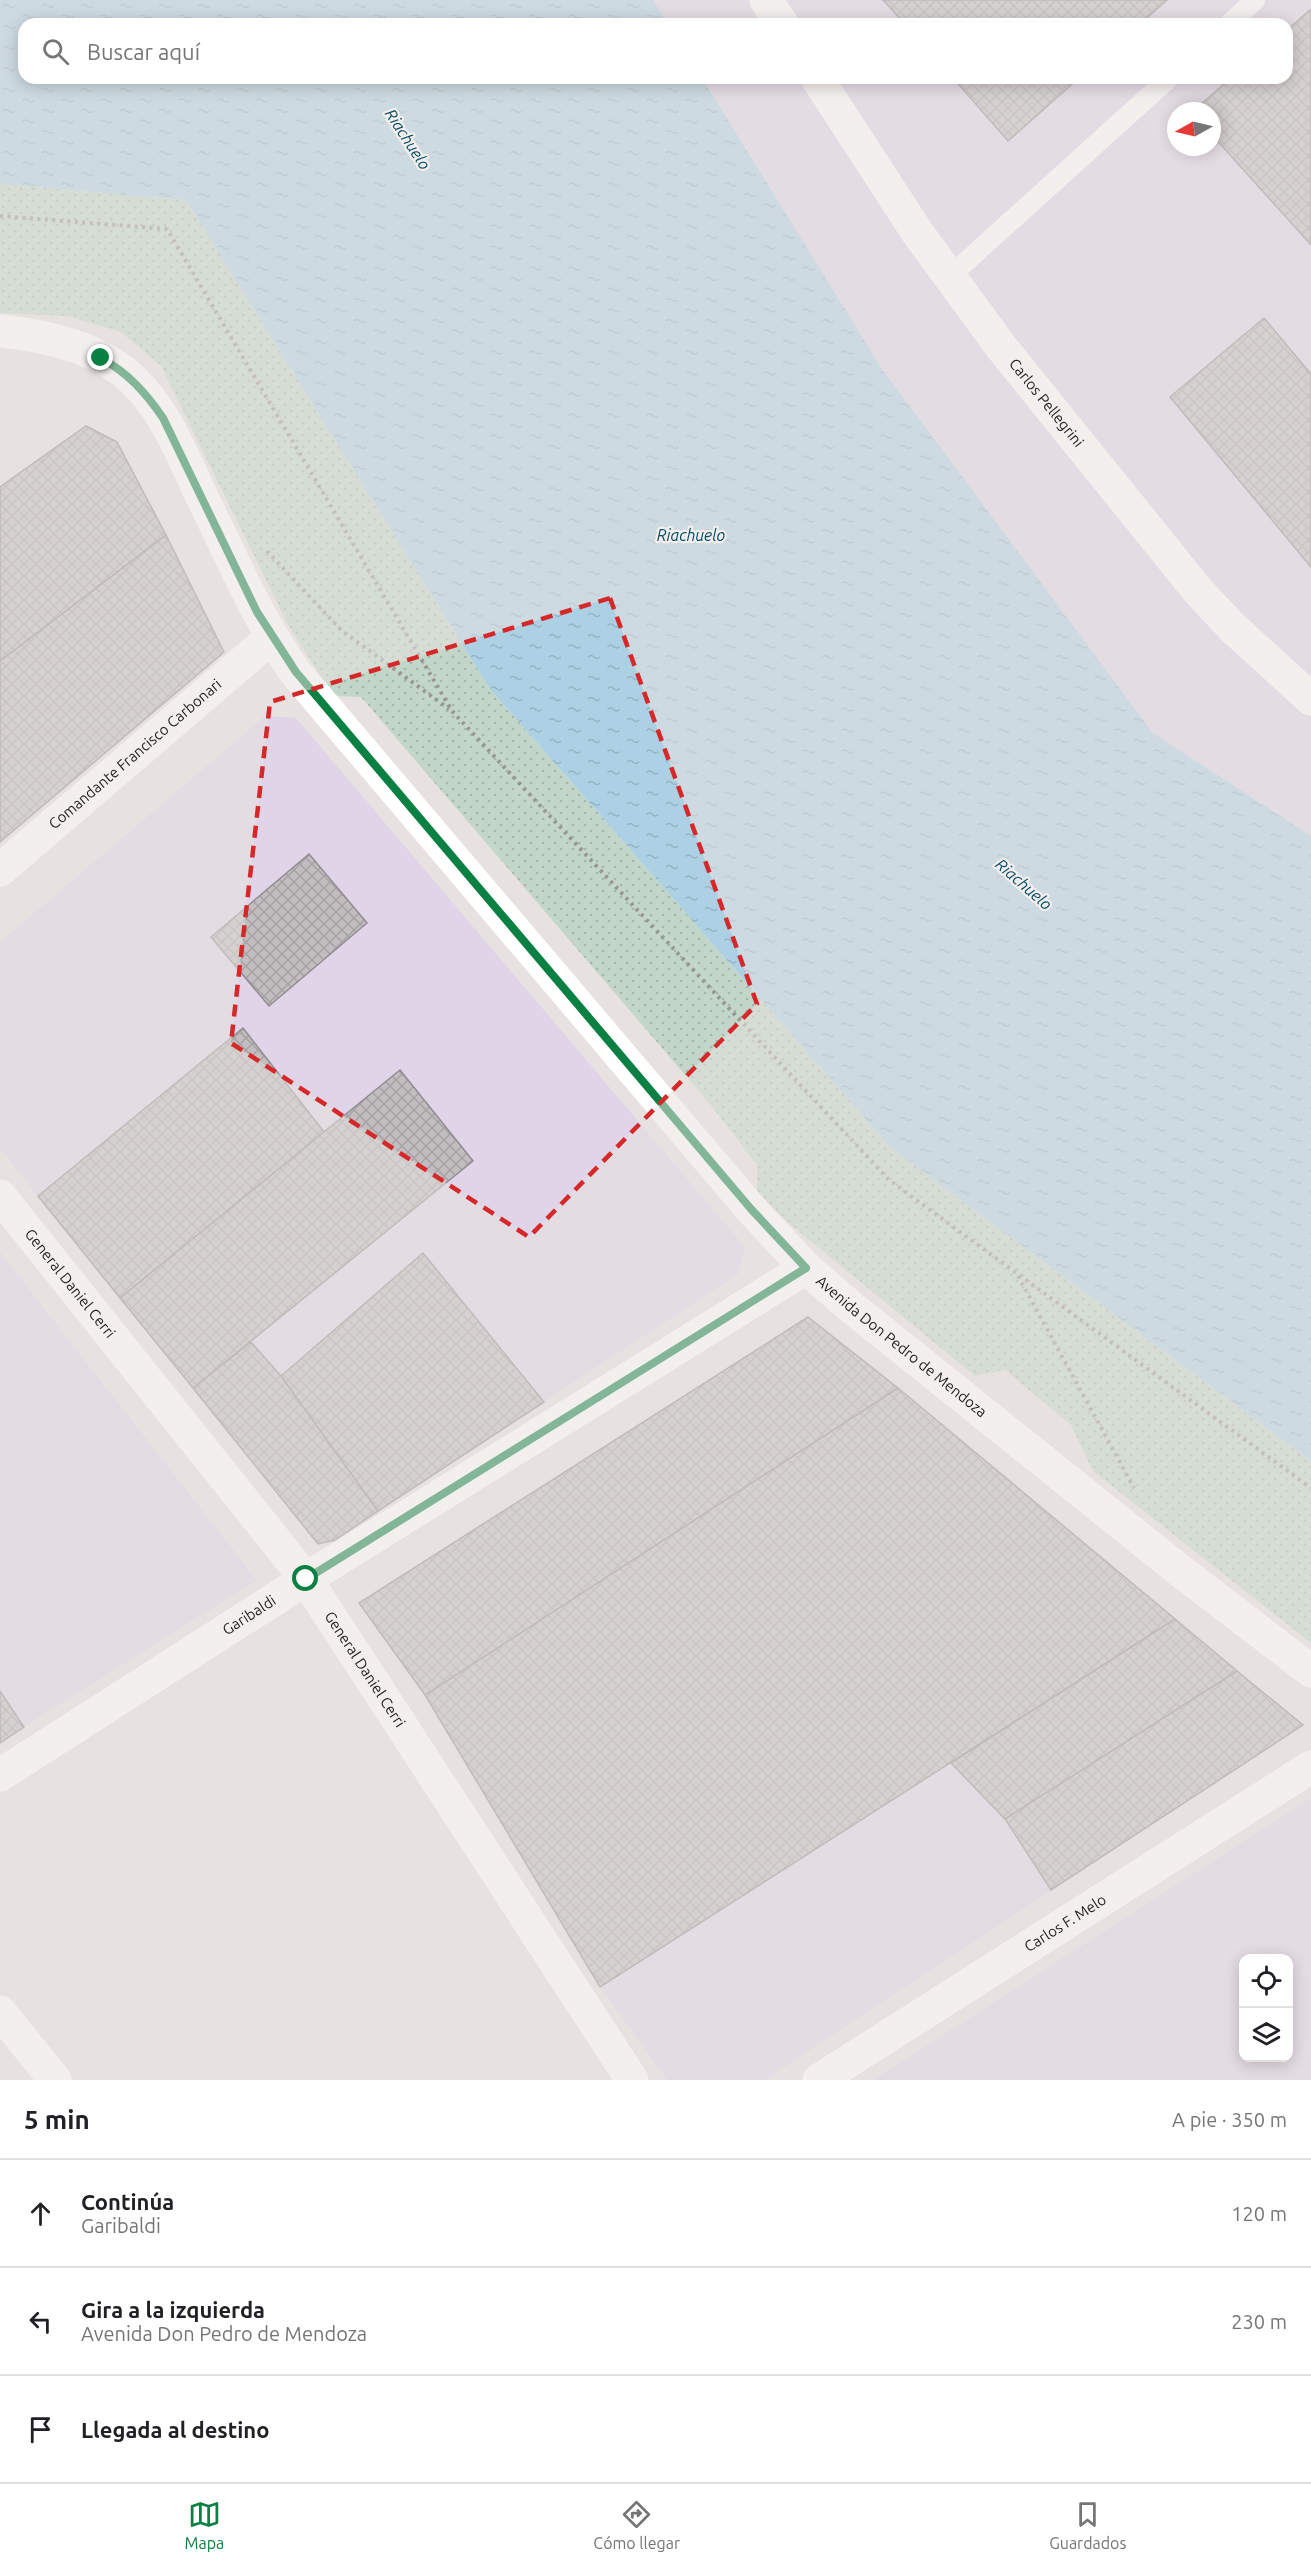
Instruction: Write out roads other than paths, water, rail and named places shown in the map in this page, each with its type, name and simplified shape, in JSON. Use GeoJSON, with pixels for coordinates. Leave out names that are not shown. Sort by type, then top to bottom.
{"type":"FeatureCollection","features":[{"type":"Feature","properties":{"kind":"street"},"geometry":{"type":"LineString","coordinates":[[766,0],[778,18]]}},
{"type":"Feature","properties":{"kind":"street","name":"Carlos Pellegrini"},"geometry":{"type":"LineString","coordinates":[[821,84],[917,232],[1002,348],[1199,592],[1233,628],[1311,699]]}},
{"type":"Feature","properties":{"kind":"street","name":"Avenida Don Pedro de Mendoza"},"geometry":{"type":"LineString","coordinates":[[0,331],[24,334],[101,358],[125,374],[149,398],[177,445],[272,637],[303,681],[751,1209],[806,1268],[850,1307],[1178,1569],[1311,1671]]}},
{"type":"Feature","properties":{"kind":"street","name":"Comandante Francisco Carbonari"},"geometry":{"type":"LineString","coordinates":[[0,870],[272,637]]}},
{"type":"Feature","properties":{"kind":"street","name":"General Daniel Cerri"},"geometry":{"type":"LineString","coordinates":[[0,1196],[306,1579],[632,2080]]}},
{"type":"Feature","properties":{"kind":"street","name":"Garibaldi"},"geometry":{"type":"LineString","coordinates":[[0,1775],[306,1579],[806,1268]]}},
{"type":"Feature","properties":{"kind":"street","name":"Carlos F. Melo"},"geometry":{"type":"LineString","coordinates":[[819,2080],[1311,1767]]}},
{"type":"Feature","properties":{"kind":"street"},"geometry":{"type":"LineString","coordinates":[[0,2012],[55,2080]]}},
{"type":"Feature","properties":{"kind":"lane"},"geometry":{"type":"LineString","coordinates":[[1236,18],[1255,0]]}},
{"type":"Feature","properties":{"kind":"lane"},"geometry":{"type":"LineString","coordinates":[[949,277],[1162,84]]}},
{"type":"Feature","properties":{"kind":"water","name":"Riachuelo"},"geometry":{"type":"Polygon","coordinates":[[[0,0],[653,0],[664,18],[18,18],[18,84],[706,84],[882,369],[1153,733],[1311,836],[1311,1461],[890,1147],[490,689],[186,200],[0,184],[0,0]]]}}]}
